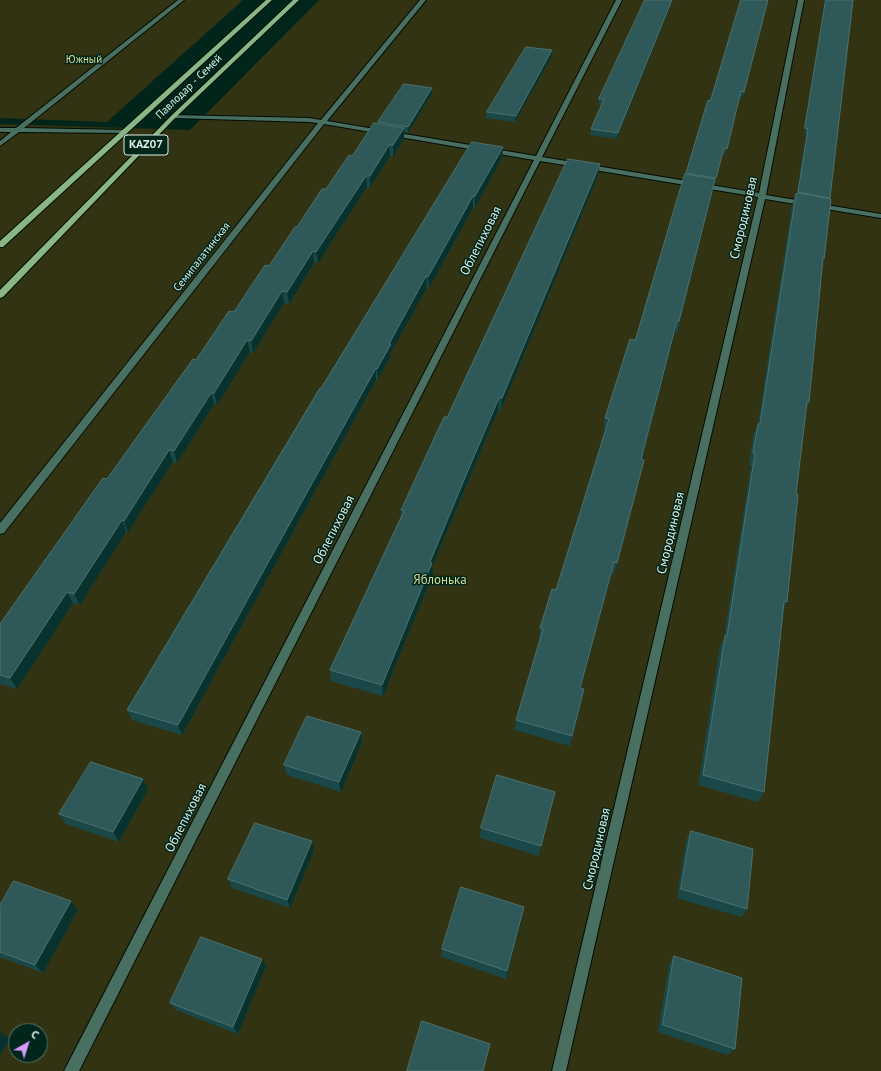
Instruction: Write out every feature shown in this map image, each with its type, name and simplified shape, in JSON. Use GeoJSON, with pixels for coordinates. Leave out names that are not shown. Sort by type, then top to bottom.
{"type":"FeatureCollection","features":[{"type":"Feature","properties":{"kind":"highway","name":"Павлодар - Семей"},"geometry":{"type":"LineString","coordinates":[[0,245],[268,0]]}},
{"type":"Feature","properties":{"kind":"highway","name":"Павлодар - Семей"},"geometry":{"type":"LineString","coordinates":[[0,295],[174,116],[296,0]]}},
{"type":"Feature","properties":{"kind":"street"},"geometry":{"type":"LineString","coordinates":[[0,144],[180,0]]}},
{"type":"Feature","properties":{"kind":"street","name":"Семипалатинская"},"geometry":{"type":"LineString","coordinates":[[0,530],[322,123],[423,0]]}},
{"type":"Feature","properties":{"kind":"street","name":"Облепиховая"},"geometry":{"type":"LineString","coordinates":[[71,1071],[619,0]]}},
{"type":"Feature","properties":{"kind":"street","name":"Смородиновая"},"geometry":{"type":"LineString","coordinates":[[559,1071],[762,196],[801,0]]}},
{"type":"Feature","properties":{"kind":"street"},"geometry":{"type":"LineString","coordinates":[[174,116],[309,120],[881,216]]}},
{"type":"Feature","properties":{"kind":"street"},"geometry":{"type":"LineString","coordinates":[[0,130],[124,132]]}},
{"type":"Feature","properties":{"kind":"green space","name":"Южный"},"geometry":{"type":"Polygon","coordinates":[[[0,0],[243,0],[107,122],[0,118],[0,0]]]}},
{"type":"Feature","properties":{"kind":"green space","name":"Яблонька"},"geometry":{"type":"Polygon","coordinates":[[[319,0],[881,0],[881,1071],[0,1071],[0,124],[190,130],[319,0]]]}},
{"type":"Feature","properties":{"kind":"building"},"geometry":{"type":"Polygon","coordinates":[[[645,0],[672,0],[618,133],[591,129],[604,99],[599,99],[645,0]]]}},
{"type":"Feature","properties":{"kind":"building"},"geometry":{"type":"Polygon","coordinates":[[[741,0],[768,0],[744,92],[741,91],[727,149],[724,148],[716,178],[686,173],[708,100],[710,101],[741,0]]]}},
{"type":"Feature","properties":{"kind":"building"},"geometry":{"type":"Polygon","coordinates":[[[826,0],[853,0],[830,198],[798,192],[808,129],[805,128],[826,0]]]}},
{"type":"Feature","properties":{"kind":"building"},"geometry":{"type":"Polygon","coordinates":[[[526,47],[552,50],[516,116],[487,112],[526,47]]]}},
{"type":"Feature","properties":{"kind":"building"},"geometry":{"type":"Polygon","coordinates":[[[404,84],[432,88],[408,127],[378,122],[404,84]]]}},
{"type":"Feature","properties":{"kind":"building"},"geometry":{"type":"Polygon","coordinates":[[[374,123],[404,128],[393,145],[389,145],[370,176],[366,176],[316,252],[313,251],[287,292],[282,291],[251,341],[247,340],[214,393],[211,393],[174,451],[169,450],[124,521],[122,520],[74,594],[67,592],[10,678],[0,675],[0,624],[103,478],[107,479],[193,359],[196,360],[229,311],[234,312],[265,265],[269,266],[322,189],[326,189],[349,155],[352,156],[374,123]]]}},
{"type":"Feature","properties":{"kind":"building"},"geometry":{"type":"Polygon","coordinates":[[[472,142],[503,147],[475,196],[473,196],[428,277],[426,276],[389,344],[391,344],[377,369],[376,368],[178,725],[127,710],[320,388],[472,142]]]}},
{"type":"Feature","properties":{"kind":"building"},"geometry":{"type":"Polygon","coordinates":[[[568,159],[600,164],[502,398],[499,398],[466,475],[382,685],[330,670],[404,511],[401,510],[444,417],[447,417],[568,159]]]}},
{"type":"Feature","properties":{"kind":"building"},"geometry":{"type":"Polygon","coordinates":[[[685,174],[715,179],[679,321],[677,321],[641,459],[644,460],[617,563],[614,562],[580,688],[584,689],[572,736],[516,720],[543,629],[540,628],[552,589],[556,590],[609,419],[605,418],[630,339],[635,340],[685,174]]]}},
{"type":"Feature","properties":{"kind":"building"},"geometry":{"type":"Polygon","coordinates":[[[799,193],[831,199],[824,259],[823,258],[809,402],[807,402],[796,494],[798,495],[787,602],[784,601],[764,792],[703,775],[725,636],[727,636],[755,453],[753,453],[758,424],[760,424],[796,194],[799,193]]]}},
{"type":"Feature","properties":{"kind":"building"},"geometry":{"type":"Polygon","coordinates":[[[307,716],[361,732],[339,782],[284,765],[307,716]]]}},
{"type":"Feature","properties":{"kind":"building"},"geometry":{"type":"Polygon","coordinates":[[[91,762],[143,779],[113,832],[59,814],[91,762]]]}},
{"type":"Feature","properties":{"kind":"building"},"geometry":{"type":"Polygon","coordinates":[[[497,775],[555,792],[541,846],[481,828],[497,775]]]}},
{"type":"Feature","properties":{"kind":"building"},"geometry":{"type":"Polygon","coordinates":[[[255,823],[312,841],[287,900],[228,879],[255,823]]]}},
{"type":"Feature","properties":{"kind":"building"},"geometry":{"type":"Polygon","coordinates":[[[691,831],[753,849],[747,909],[681,889],[691,831]]]}},
{"type":"Feature","properties":{"kind":"building"},"geometry":{"type":"Polygon","coordinates":[[[14,881],[71,901],[35,965],[0,952],[0,905],[14,881]]]}},
{"type":"Feature","properties":{"kind":"building"},"geometry":{"type":"Polygon","coordinates":[[[461,887],[524,907],[507,971],[442,949],[461,887]]]}},
{"type":"Feature","properties":{"kind":"building"},"geometry":{"type":"Polygon","coordinates":[[[201,937],[262,959],[233,1027],[170,1003],[201,937]]]}},
{"type":"Feature","properties":{"kind":"building"},"geometry":{"type":"Polygon","coordinates":[[[674,956],[742,978],[735,1049],[663,1025],[674,956]]]}},
{"type":"Feature","properties":{"kind":"building"},"geometry":{"type":"Polygon","coordinates":[[[422,1021],[490,1044],[483,1071],[407,1071],[422,1021]]]}}]}
